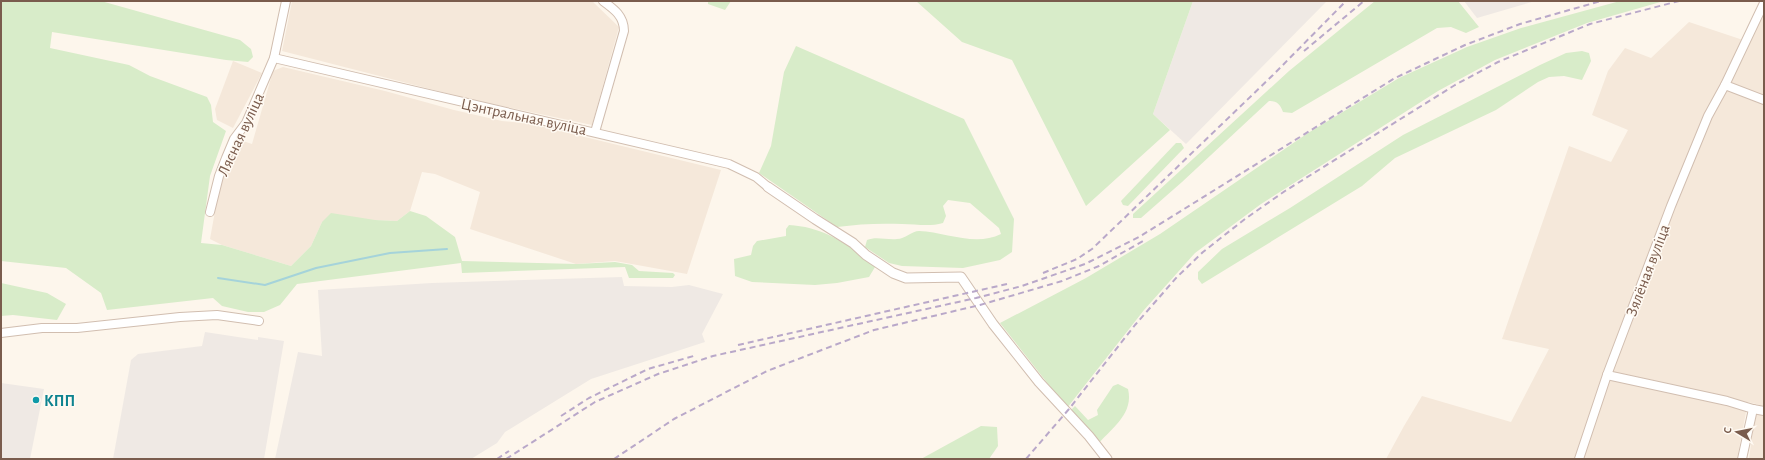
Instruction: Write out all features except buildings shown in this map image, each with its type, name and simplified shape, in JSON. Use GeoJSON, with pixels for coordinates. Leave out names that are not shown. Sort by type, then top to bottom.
{"type":"FeatureCollection","features":[{"type":"Feature","properties":{"kind":"street","name":"Лясная вуліца"},"geometry":{"type":"LineString","coordinates":[[210,212],[219,176],[226,158],[234,139],[246,123],[274,58],[286,1]]}},
{"type":"Feature","properties":{"kind":"street"},"geometry":{"type":"LineString","coordinates":[[595,132],[624,31],[624,23],[620,16],[603,1]]}},
{"type":"Feature","properties":{"kind":"street","name":"Зялёная вуліца"},"geometry":{"type":"LineString","coordinates":[[1579,459],[1607,375],[1708,116],[1725,85],[1764,3]]}},
{"type":"Feature","properties":{"kind":"street","name":"Цэнтральная вуліца"},"geometry":{"type":"LineString","coordinates":[[274,58],[529,119],[595,132],[729,164],[756,177],[768,187]]}},
{"type":"Feature","properties":{"kind":"street"},"geometry":{"type":"LineString","coordinates":[[1725,85],[1764,100]]}},
{"type":"Feature","properties":{"kind":"street"},"geometry":{"type":"LineString","coordinates":[[768,187],[853,243],[866,255],[898,276],[906,278],[961,277],[998,330],[1034,376],[1056,402],[1089,436],[1107,459]]}},
{"type":"Feature","properties":{"kind":"street"},"geometry":{"type":"LineString","coordinates":[[1,333],[42,328],[77,328],[180,317],[217,315],[259,321]]}},
{"type":"Feature","properties":{"kind":"street"},"geometry":{"type":"LineString","coordinates":[[1607,375],[1727,401],[1764,411]]}},
{"type":"Feature","properties":{"kind":"street"},"geometry":{"type":"LineString","coordinates":[[1742,459],[1753,409]]}},
{"type":"Feature","properties":{"kind":"shaded area"},"geometry":{"type":"Polygon","coordinates":[[[292,1],[592,1],[619,27],[592,125],[473,100],[282,51],[292,1]]]}},
{"type":"Feature","properties":{"kind":"shaded area"},"geometry":{"type":"Polygon","coordinates":[[[1193,1],[1327,1],[1186,144],[1153,114],[1193,1]]]}},
{"type":"Feature","properties":{"kind":"shaded area"},"geometry":{"type":"Polygon","coordinates":[[[1464,1],[1535,1],[1477,18],[1464,1]]]}},
{"type":"Feature","properties":{"kind":"shaded area"},"geometry":{"type":"Polygon","coordinates":[[[1764,8],[1764,406],[1748,402],[1737,459],[1386,459],[1422,396],[1511,422],[1549,349],[1502,339],[1569,146],[1611,162],[1628,130],[1592,115],[1608,71],[1625,48],[1651,58],[1689,22],[1749,42],[1764,8]]]}},
{"type":"Feature","properties":{"kind":"shaded area"},"geometry":{"type":"Polygon","coordinates":[[[233,61],[262,73],[233,128],[217,120],[215,109],[233,61]]]}},
{"type":"Feature","properties":{"kind":"shaded area"},"geometry":{"type":"Polygon","coordinates":[[[283,67],[385,91],[454,110],[502,121],[531,124],[721,170],[687,274],[615,261],[576,264],[470,229],[480,192],[435,174],[422,172],[410,211],[397,221],[375,220],[322,222],[311,246],[291,266],[222,245],[210,239],[221,178],[237,139],[252,144],[273,71],[283,67]]]}},
{"type":"Feature","properties":{"kind":"shaded area"},"geometry":{"type":"Polygon","coordinates":[[[622,277],[624,286],[672,287],[689,285],[723,294],[702,334],[705,342],[591,379],[505,432],[497,443],[471,459],[275,459],[298,352],[322,356],[318,290],[432,283],[622,277]]]}},
{"type":"Feature","properties":{"kind":"shaded area"},"geometry":{"type":"Polygon","coordinates":[[[205,332],[258,340],[258,337],[284,341],[264,459],[113,459],[131,360],[138,354],[202,346],[205,332]]]}},
{"type":"Feature","properties":{"kind":"shaded area"},"geometry":{"type":"Polygon","coordinates":[[[1,383],[44,389],[30,459],[1,459],[1,383]]]}},
{"type":"Feature","properties":{"kind":"shaded area"},"geometry":{"type":"Polygon","coordinates":[[[1755,414],[1764,416],[1764,459],[1749,459],[1755,414]]]}},
{"type":"Feature","properties":{"kind":"green space"},"geometry":{"type":"Polygon","coordinates":[[[1,1],[101,1],[240,40],[251,49],[253,57],[248,62],[226,60],[52,32],[50,48],[129,65],[150,76],[207,97],[211,105],[213,122],[226,131],[210,176],[201,243],[222,245],[291,266],[311,246],[322,222],[331,213],[375,220],[397,221],[410,211],[426,216],[455,237],[462,261],[577,264],[615,262],[632,265],[639,271],[673,273],[675,275],[673,278],[629,278],[625,267],[462,273],[461,263],[297,284],[280,305],[264,312],[248,312],[222,306],[213,298],[107,310],[101,293],[66,268],[1,261],[1,1]]]}},
{"type":"Feature","properties":{"kind":"green space"},"geometry":{"type":"Polygon","coordinates":[[[708,1],[731,1],[725,10],[708,4],[708,1]]]}},
{"type":"Feature","properties":{"kind":"green space"},"geometry":{"type":"Polygon","coordinates":[[[916,1],[1193,1],[1153,114],[1170,130],[1086,206],[1012,60],[962,42],[916,1]]]}},
{"type":"Feature","properties":{"kind":"green space"},"geometry":{"type":"Polygon","coordinates":[[[1375,1],[1458,1],[1479,27],[1466,33],[1451,27],[1437,28],[1292,113],[1283,112],[1278,104],[1269,101],[1141,218],[1133,218],[1133,214],[1289,71],[1375,1]]]}},
{"type":"Feature","properties":{"kind":"green space"},"geometry":{"type":"Polygon","coordinates":[[[1620,1],[1664,1],[1587,23],[1495,60],[1438,91],[1261,204],[1195,253],[1144,310],[1067,408],[1000,323],[1086,278],[1160,234],[1308,133],[1399,78],[1467,47],[1521,28],[1620,1]]]}},
{"type":"Feature","properties":{"kind":"green space"},"geometry":{"type":"Polygon","coordinates":[[[796,46],[964,119],[1014,219],[1012,252],[1000,260],[963,268],[902,266],[889,263],[865,247],[867,240],[874,238],[900,239],[919,231],[971,239],[991,238],[1001,234],[999,228],[970,203],[948,200],[943,206],[946,216],[943,223],[928,225],[869,224],[837,227],[759,173],[771,146],[784,72],[796,46]]]}},
{"type":"Feature","properties":{"kind":"green space"},"geometry":{"type":"Polygon","coordinates":[[[1582,51],[1589,53],[1591,61],[1582,80],[1564,76],[1549,77],[1538,82],[1496,110],[1395,158],[1362,186],[1202,284],[1198,279],[1198,272],[1222,249],[1290,208],[1403,135],[1540,65],[1566,53],[1582,51]]]}},
{"type":"Feature","properties":{"kind":"green space"},"geometry":{"type":"Polygon","coordinates":[[[1176,143],[1181,143],[1184,148],[1128,206],[1123,205],[1121,201],[1176,143]]]}},
{"type":"Feature","properties":{"kind":"green space"},"geometry":{"type":"Polygon","coordinates":[[[789,225],[802,226],[824,233],[844,243],[874,264],[875,267],[869,277],[837,283],[815,285],[752,282],[735,276],[734,259],[751,255],[753,246],[757,241],[786,236],[786,229],[789,225]]]}},
{"type":"Feature","properties":{"kind":"green space"},"geometry":{"type":"Polygon","coordinates":[[[1,283],[47,293],[66,304],[57,320],[13,315],[1,316],[1,283]]]}},
{"type":"Feature","properties":{"kind":"green space"},"geometry":{"type":"Polygon","coordinates":[[[1118,384],[1128,389],[1128,405],[1121,419],[1099,443],[1070,411],[1075,406],[1088,420],[1098,415],[1097,410],[1113,386],[1118,384]]]}},
{"type":"Feature","properties":{"kind":"green space"},"geometry":{"type":"Polygon","coordinates":[[[981,426],[997,427],[998,446],[989,459],[921,459],[981,426]]]}},
{"type":"Feature","properties":{"kind":"waterway"},"geometry":{"type":"LineString","coordinates":[[218,278],[265,285],[316,268],[390,253],[447,249]]}},
{"type":"Feature","properties":{"kind":"railway"},"geometry":{"type":"LineString","coordinates":[[1043,273],[1077,259],[1092,249],[1273,75],[1346,1]]}},
{"type":"Feature","properties":{"kind":"railway"},"geometry":{"type":"LineString","coordinates":[[1304,51],[1364,1]]}},
{"type":"Feature","properties":{"kind":"railway"},"geometry":{"type":"LineString","coordinates":[[506,459],[595,402],[658,374],[713,356],[976,298],[1022,286],[1085,264],[1139,237],[1395,78],[1465,45],[1520,24],[1601,1]]}},
{"type":"Feature","properties":{"kind":"railway"},"geometry":{"type":"LineString","coordinates":[[1026,459],[1069,409],[1135,325],[1177,277],[1203,252],[1245,219],[1285,191],[1455,85],[1498,62],[1590,24],[1679,1]]}},
{"type":"Feature","properties":{"kind":"railway"},"geometry":{"type":"LineString","coordinates":[[614,459],[674,419],[767,371],[874,330],[980,305],[1062,281],[1099,266],[1143,241]]}},
{"type":"Feature","properties":{"kind":"railway"},"geometry":{"type":"LineString","coordinates":[[738,345],[1007,284]]}},
{"type":"Feature","properties":{"kind":"railway"},"geometry":{"type":"LineString","coordinates":[[561,416],[589,398],[648,369],[697,355]]}},
{"type":"Feature","properties":{"kind":"railway"},"geometry":{"type":"LineString","coordinates":[[497,459],[509,451]]}},
{"type":"Feature","properties":{"kind":"place","name":"КПП"},"geometry":{"type":"Point","coordinates":[36,400]}}]}
